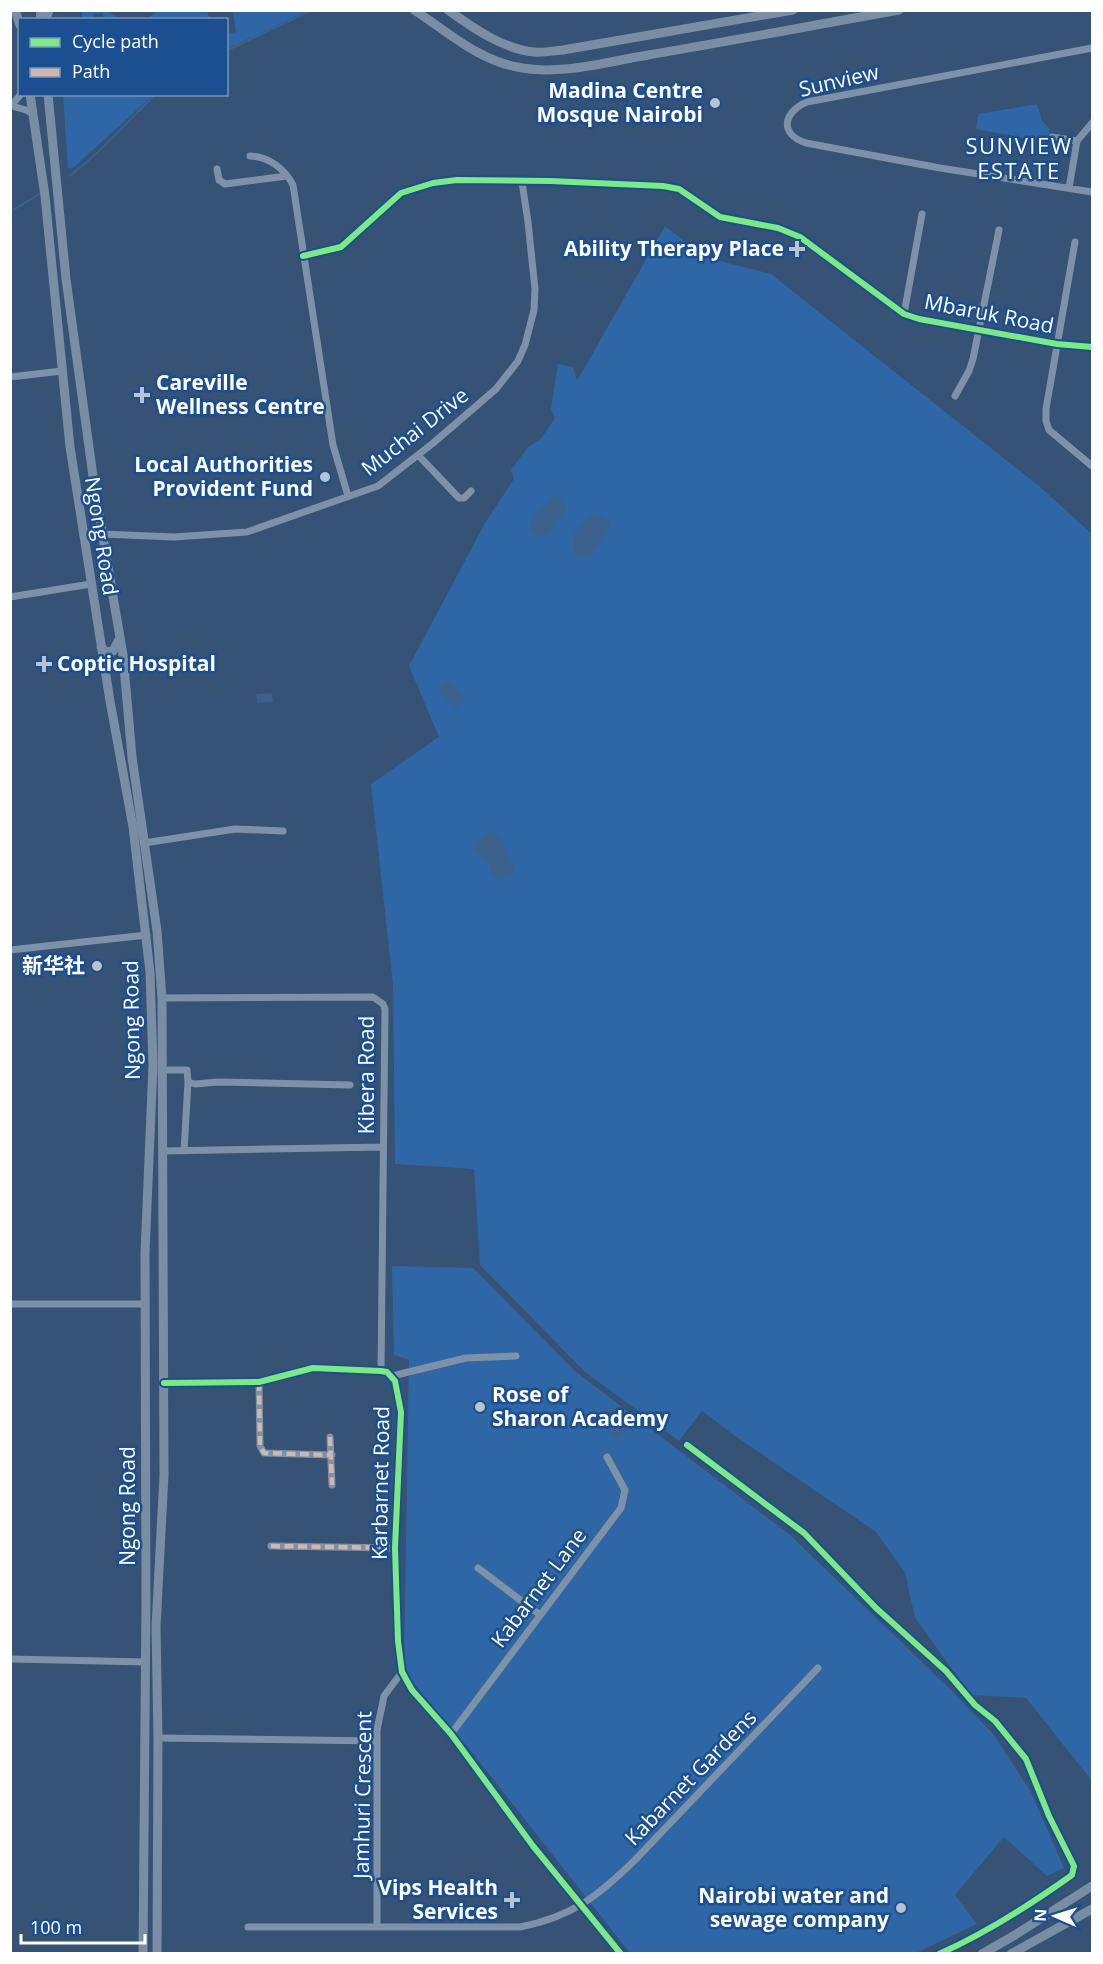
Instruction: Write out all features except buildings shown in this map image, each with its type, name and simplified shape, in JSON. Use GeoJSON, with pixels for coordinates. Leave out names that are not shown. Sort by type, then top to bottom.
{"type":"FeatureCollection","features":[{"type":"Feature","properties":{"kind":"main road"},"geometry":{"type":"LineString","coordinates":[[414,10],[488,58],[516,67],[555,69],[688,49],[899,10]]}},
{"type":"Feature","properties":{"kind":"main road"},"geometry":{"type":"LineString","coordinates":[[448,10],[483,33],[502,42],[537,52],[574,49],[793,10]]}},
{"type":"Feature","properties":{"kind":"main road","name":"Ngong Road"},"geometry":{"type":"LineString","coordinates":[[30,96],[45,196],[77,496],[133,827],[150,972],[153,1065],[145,1252],[146,1662],[143,1953]]}},
{"type":"Feature","properties":{"kind":"main road","name":"Ngong Road"},"geometry":{"type":"LineString","coordinates":[[48,96],[67,290],[95,491],[123,656],[132,757],[157,931],[162,998],[164,1475],[156,1627],[157,1953]]}},
{"type":"Feature","properties":{"kind":"main road"},"geometry":{"type":"LineString","coordinates":[[77,496],[84,482],[92,483],[95,491]]}},
{"type":"Feature","properties":{"kind":"main road"},"geometry":{"type":"LineString","coordinates":[[101,647],[106,652],[113,651],[120,638]]}},
{"type":"Feature","properties":{"kind":"main road"},"geometry":{"type":"LineString","coordinates":[[145,1252],[147,1247],[156,1244],[164,1255]]}},
{"type":"Feature","properties":{"kind":"main road","name":"Karbarnet Road"},"geometry":{"type":"LineString","coordinates":[[164,1383],[259,1382],[313,1368],[381,1371],[392,1376],[401,1412],[395,1548],[398,1641],[402,1672],[412,1690],[451,1734],[533,1846],[621,1953]]}},
{"type":"Feature","properties":{"kind":"main road"},"geometry":{"type":"LineString","coordinates":[[145,1474],[147,1480],[153,1483],[164,1475]]}},
{"type":"Feature","properties":{"kind":"main road"},"geometry":{"type":"LineString","coordinates":[[982,1953],[1092,1886]]}},
{"type":"Feature","properties":{"kind":"main road"},"geometry":{"type":"LineString","coordinates":[[1011,1953],[1092,1909]]}},
{"type":"Feature","properties":{"kind":"street","name":"Sunview"},"geometry":{"type":"LineString","coordinates":[[1092,48],[807,102],[796,106],[788,118],[789,131],[792,136],[806,143],[940,168],[1092,192]]}},
{"type":"Feature","properties":{"kind":"street"},"geometry":{"type":"LineString","coordinates":[[11,106],[33,114]]}},
{"type":"Feature","properties":{"kind":"street"},"geometry":{"type":"LineString","coordinates":[[1069,188],[1077,141],[1092,123]]}},
{"type":"Feature","properties":{"kind":"street"},"geometry":{"type":"LineString","coordinates":[[1052,137],[1077,141]]}},
{"type":"Feature","properties":{"kind":"street"},"geometry":{"type":"LineString","coordinates":[[250,156],[265,158],[287,176],[293,185],[333,445],[348,496]]}},
{"type":"Feature","properties":{"kind":"street"},"geometry":{"type":"LineString","coordinates":[[217,169],[219,180],[225,184],[287,176]]}},
{"type":"Feature","properties":{"kind":"street","name":"Mbaruk Road"},"geometry":{"type":"LineString","coordinates":[[303,256],[341,247],[401,194],[445,181],[642,184],[679,189],[720,217],[778,228],[800,237],[904,314],[919,319],[1057,344],[1092,347]]}},
{"type":"Feature","properties":{"kind":"street","name":"Muchai Drive"},"geometry":{"type":"LineString","coordinates":[[102,534],[174,537],[247,531],[378,486],[418,455],[496,389],[518,361],[525,345],[534,310],[535,289],[533,257],[522,182]]}},
{"type":"Feature","properties":{"kind":"street"},"geometry":{"type":"LineString","coordinates":[[904,314],[922,214]]}},
{"type":"Feature","properties":{"kind":"street"},"geometry":{"type":"LineString","coordinates":[[955,396],[969,371],[980,329],[999,230]]}},
{"type":"Feature","properties":{"kind":"street"},"geometry":{"type":"LineString","coordinates":[[1075,242],[1046,421],[1052,434],[1092,466]]}},
{"type":"Feature","properties":{"kind":"street"},"geometry":{"type":"LineString","coordinates":[[10,378],[62,371]]}},
{"type":"Feature","properties":{"kind":"street"},"geometry":{"type":"LineString","coordinates":[[418,455],[459,498],[464,498],[471,491]]}},
{"type":"Feature","properties":{"kind":"street"},"geometry":{"type":"LineString","coordinates":[[10,597],[91,584]]}},
{"type":"Feature","properties":{"kind":"street"},"geometry":{"type":"LineString","coordinates":[[144,843],[236,829],[283,831]]}},
{"type":"Feature","properties":{"kind":"street"},"geometry":{"type":"LineString","coordinates":[[10,950],[147,935]]}},
{"type":"Feature","properties":{"kind":"street","name":"Kibera Road"},"geometry":{"type":"LineString","coordinates":[[162,998],[377,998],[383,1004],[385,1009],[381,1371]]}},
{"type":"Feature","properties":{"kind":"street"},"geometry":{"type":"LineString","coordinates":[[161,1070],[187,1070],[184,1151]]}},
{"type":"Feature","properties":{"kind":"street"},"geometry":{"type":"LineString","coordinates":[[188,1082],[195,1084],[218,1082],[350,1085]]}},
{"type":"Feature","properties":{"kind":"street"},"geometry":{"type":"LineString","coordinates":[[163,1151],[383,1147]]}},
{"type":"Feature","properties":{"kind":"street"},"geometry":{"type":"LineString","coordinates":[[10,1304],[145,1304]]}},
{"type":"Feature","properties":{"kind":"street"},"geometry":{"type":"LineString","coordinates":[[392,1376],[454,1360],[516,1356]]}},
{"type":"Feature","properties":{"kind":"street"},"geometry":{"type":"LineString","coordinates":[[259,1382],[260,1446],[264,1453],[332,1455]]}},
{"type":"Feature","properties":{"kind":"street"},"geometry":{"type":"LineString","coordinates":[[330,1437],[332,1485]]}},
{"type":"Feature","properties":{"kind":"street"},"geometry":{"type":"LineString","coordinates":[[687,1445],[804,1533],[876,1608],[946,1671],[975,1705],[995,1721],[1026,1759],[1049,1816],[1074,1866],[1072,1875],[1022,1909],[939,1953]]}},
{"type":"Feature","properties":{"kind":"street","name":"Kabarnet Lane"},"geometry":{"type":"LineString","coordinates":[[451,1734],[621,1508],[625,1490],[608,1457]]}},
{"type":"Feature","properties":{"kind":"street"},"geometry":{"type":"LineString","coordinates":[[271,1546],[395,1548]]}},
{"type":"Feature","properties":{"kind":"street"},"geometry":{"type":"LineString","coordinates":[[478,1568],[540,1615]]}},
{"type":"Feature","properties":{"kind":"street"},"geometry":{"type":"LineString","coordinates":[[10,1659],[146,1662]]}},
{"type":"Feature","properties":{"kind":"street","name":"Kabarnet Gardens"},"geometry":{"type":"LineString","coordinates":[[583,1904],[604,1890],[635,1860],[818,1668]]}},
{"type":"Feature","properties":{"kind":"street","name":"Jamhuri Crescent"},"geometry":{"type":"LineString","coordinates":[[377,1926],[377,1741],[381,1704],[390,1686],[402,1672]]}},
{"type":"Feature","properties":{"kind":"street"},"geometry":{"type":"LineString","coordinates":[[158,1738],[377,1741]]}},
{"type":"Feature","properties":{"kind":"street"},"geometry":{"type":"LineString","coordinates":[[248,1926],[520,1927],[543,1923],[583,1904]]}},
{"type":"Feature","properties":{"kind":"shaded area"},"geometry":{"type":"Polygon","coordinates":[[[233,10],[307,11],[228,49],[228,34],[236,32],[233,10]]]}},
{"type":"Feature","properties":{"kind":"shaded area"},"geometry":{"type":"Polygon","coordinates":[[[82,11],[109,11],[117,18],[104,18],[103,13],[93,14],[93,18],[82,18],[82,11]]]}},
{"type":"Feature","properties":{"kind":"shaded area"},"geometry":{"type":"Polygon","coordinates":[[[157,11],[207,11],[210,18],[148,18],[157,11]]]}},
{"type":"Feature","properties":{"kind":"shaded area"},"geometry":{"type":"Polygon","coordinates":[[[63,96],[152,96],[73,168],[68,168],[63,96]]]}},
{"type":"Feature","properties":{"kind":"shaded area"},"geometry":{"type":"Polygon","coordinates":[[[1037,104],[1042,121],[1050,129],[1046,142],[976,129],[978,114],[1037,104]]]}},
{"type":"Feature","properties":{"kind":"shaded area"},"geometry":{"type":"Polygon","coordinates":[[[665,226],[704,257],[771,274],[1039,486],[1092,534],[1092,1781],[1026,1698],[971,1695],[915,1618],[905,1573],[876,1532],[702,1411],[679,1441],[585,1372],[480,1265],[474,1169],[395,1164],[393,985],[371,784],[439,737],[409,666],[485,523],[514,479],[511,470],[528,447],[540,440],[555,418],[551,409],[558,364],[573,367],[577,381],[665,226]]]}},
{"type":"Feature","properties":{"kind":"shaded area"},"geometry":{"type":"Polygon","coordinates":[[[552,497],[560,497],[566,507],[552,531],[547,535],[536,535],[529,530],[533,519],[552,497]]]}},
{"type":"Feature","properties":{"kind":"shaded area"},"geometry":{"type":"Polygon","coordinates":[[[598,515],[611,523],[589,558],[580,558],[573,552],[573,535],[590,516],[598,515]]]}},
{"type":"Feature","properties":{"kind":"shaded area"},"geometry":{"type":"Polygon","coordinates":[[[448,679],[465,698],[456,708],[438,689],[448,679]]]}},
{"type":"Feature","properties":{"kind":"shaded area"},"geometry":{"type":"Polygon","coordinates":[[[272,693],[273,702],[257,703],[256,694],[272,693]]]}},
{"type":"Feature","properties":{"kind":"shaded area"},"geometry":{"type":"Polygon","coordinates":[[[491,832],[499,836],[515,870],[504,877],[492,877],[491,868],[475,848],[484,834],[491,832]]]}},
{"type":"Feature","properties":{"kind":"shaded area"},"geometry":{"type":"Polygon","coordinates":[[[392,1266],[473,1268],[575,1371],[790,1535],[951,1690],[994,1735],[1031,1792],[1064,1868],[1047,1876],[1004,1837],[955,1895],[977,1924],[916,1953],[630,1953],[471,1751],[411,1680],[404,1664],[409,1360],[394,1355],[392,1266]]]}},
{"type":"Feature","properties":{"kind":"shaded area"},"geometry":{"type":"Polygon","coordinates":[[[610,1405],[630,1427],[616,1440],[596,1417],[610,1405]]]}},
{"type":"Feature","properties":{"kind":"waterway"},"geometry":{"type":"LineString","coordinates":[[228,50],[312,10]]}},
{"type":"Feature","properties":{"kind":"waterway"},"geometry":{"type":"LineString","coordinates":[[69,176],[103,147],[154,96]]}},
{"type":"Feature","properties":{"kind":"waterway"},"geometry":{"type":"LineString","coordinates":[[10,212],[41,193]]}},
{"type":"Feature","properties":{"kind":"marked path"},"geometry":{"type":"LineString","coordinates":[[259,1382],[260,1446],[264,1453],[332,1455]]}},
{"type":"Feature","properties":{"kind":"marked path"},"geometry":{"type":"LineString","coordinates":[[330,1437],[332,1485]]}},
{"type":"Feature","properties":{"kind":"marked path"},"geometry":{"type":"LineString","coordinates":[[271,1546],[395,1548]]}},
{"type":"Feature","properties":{"kind":"cycle path"},"geometry":{"type":"LineString","coordinates":[[303,256],[341,247],[401,193],[433,183],[457,180],[550,181],[663,186],[679,189],[720,217],[778,228],[800,237],[904,314],[919,319],[1057,344],[1092,347]]}},
{"type":"Feature","properties":{"kind":"cycle path"},"geometry":{"type":"LineString","coordinates":[[164,1383],[259,1382],[313,1368],[381,1371],[387,1372],[395,1381],[401,1412],[395,1548],[398,1641],[402,1672],[412,1690],[451,1734],[533,1846],[621,1954]]}},
{"type":"Feature","properties":{"kind":"cycle path"},"geometry":{"type":"LineString","coordinates":[[687,1445],[804,1533],[876,1608],[946,1671],[975,1705],[995,1721],[1026,1759],[1049,1816],[1074,1866],[1072,1875],[1007,1918],[939,1954]]}},
{"type":"Feature","properties":{"kind":"place","name":"Madina Centre Mosque Nairobi"},"geometry":{"type":"Point","coordinates":[715,103]}},
{"type":"Feature","properties":{"kind":"place","name":"Ability Therapy Place"},"geometry":{"type":"Point","coordinates":[797,249]}},
{"type":"Feature","properties":{"kind":"place","name":"Careville Wellness Centre"},"geometry":{"type":"Point","coordinates":[142,395]}},
{"type":"Feature","properties":{"kind":"place","name":"Local Authorities Provident Fund"},"geometry":{"type":"Point","coordinates":[325,477]}},
{"type":"Feature","properties":{"kind":"place","name":"Coptic Hospital"},"geometry":{"type":"Point","coordinates":[44,664]}},
{"type":"Feature","properties":{"kind":"place","name":"新华社"},"geometry":{"type":"Point","coordinates":[97,966]}},
{"type":"Feature","properties":{"kind":"place","name":"Rose of Sharon Academy"},"geometry":{"type":"Point","coordinates":[480,1407]}},
{"type":"Feature","properties":{"kind":"place","name":"Vips Health Services"},"geometry":{"type":"Point","coordinates":[512,1900]}},
{"type":"Feature","properties":{"kind":"place","name":"Nairobi water and sewage company"},"geometry":{"type":"Point","coordinates":[901,1908]}},
{"type":"Feature","properties":{"kind":"district","name":"SUNVIEW ESTATE"},"geometry":{"type":"Point","coordinates":[1019,158]}}]}
